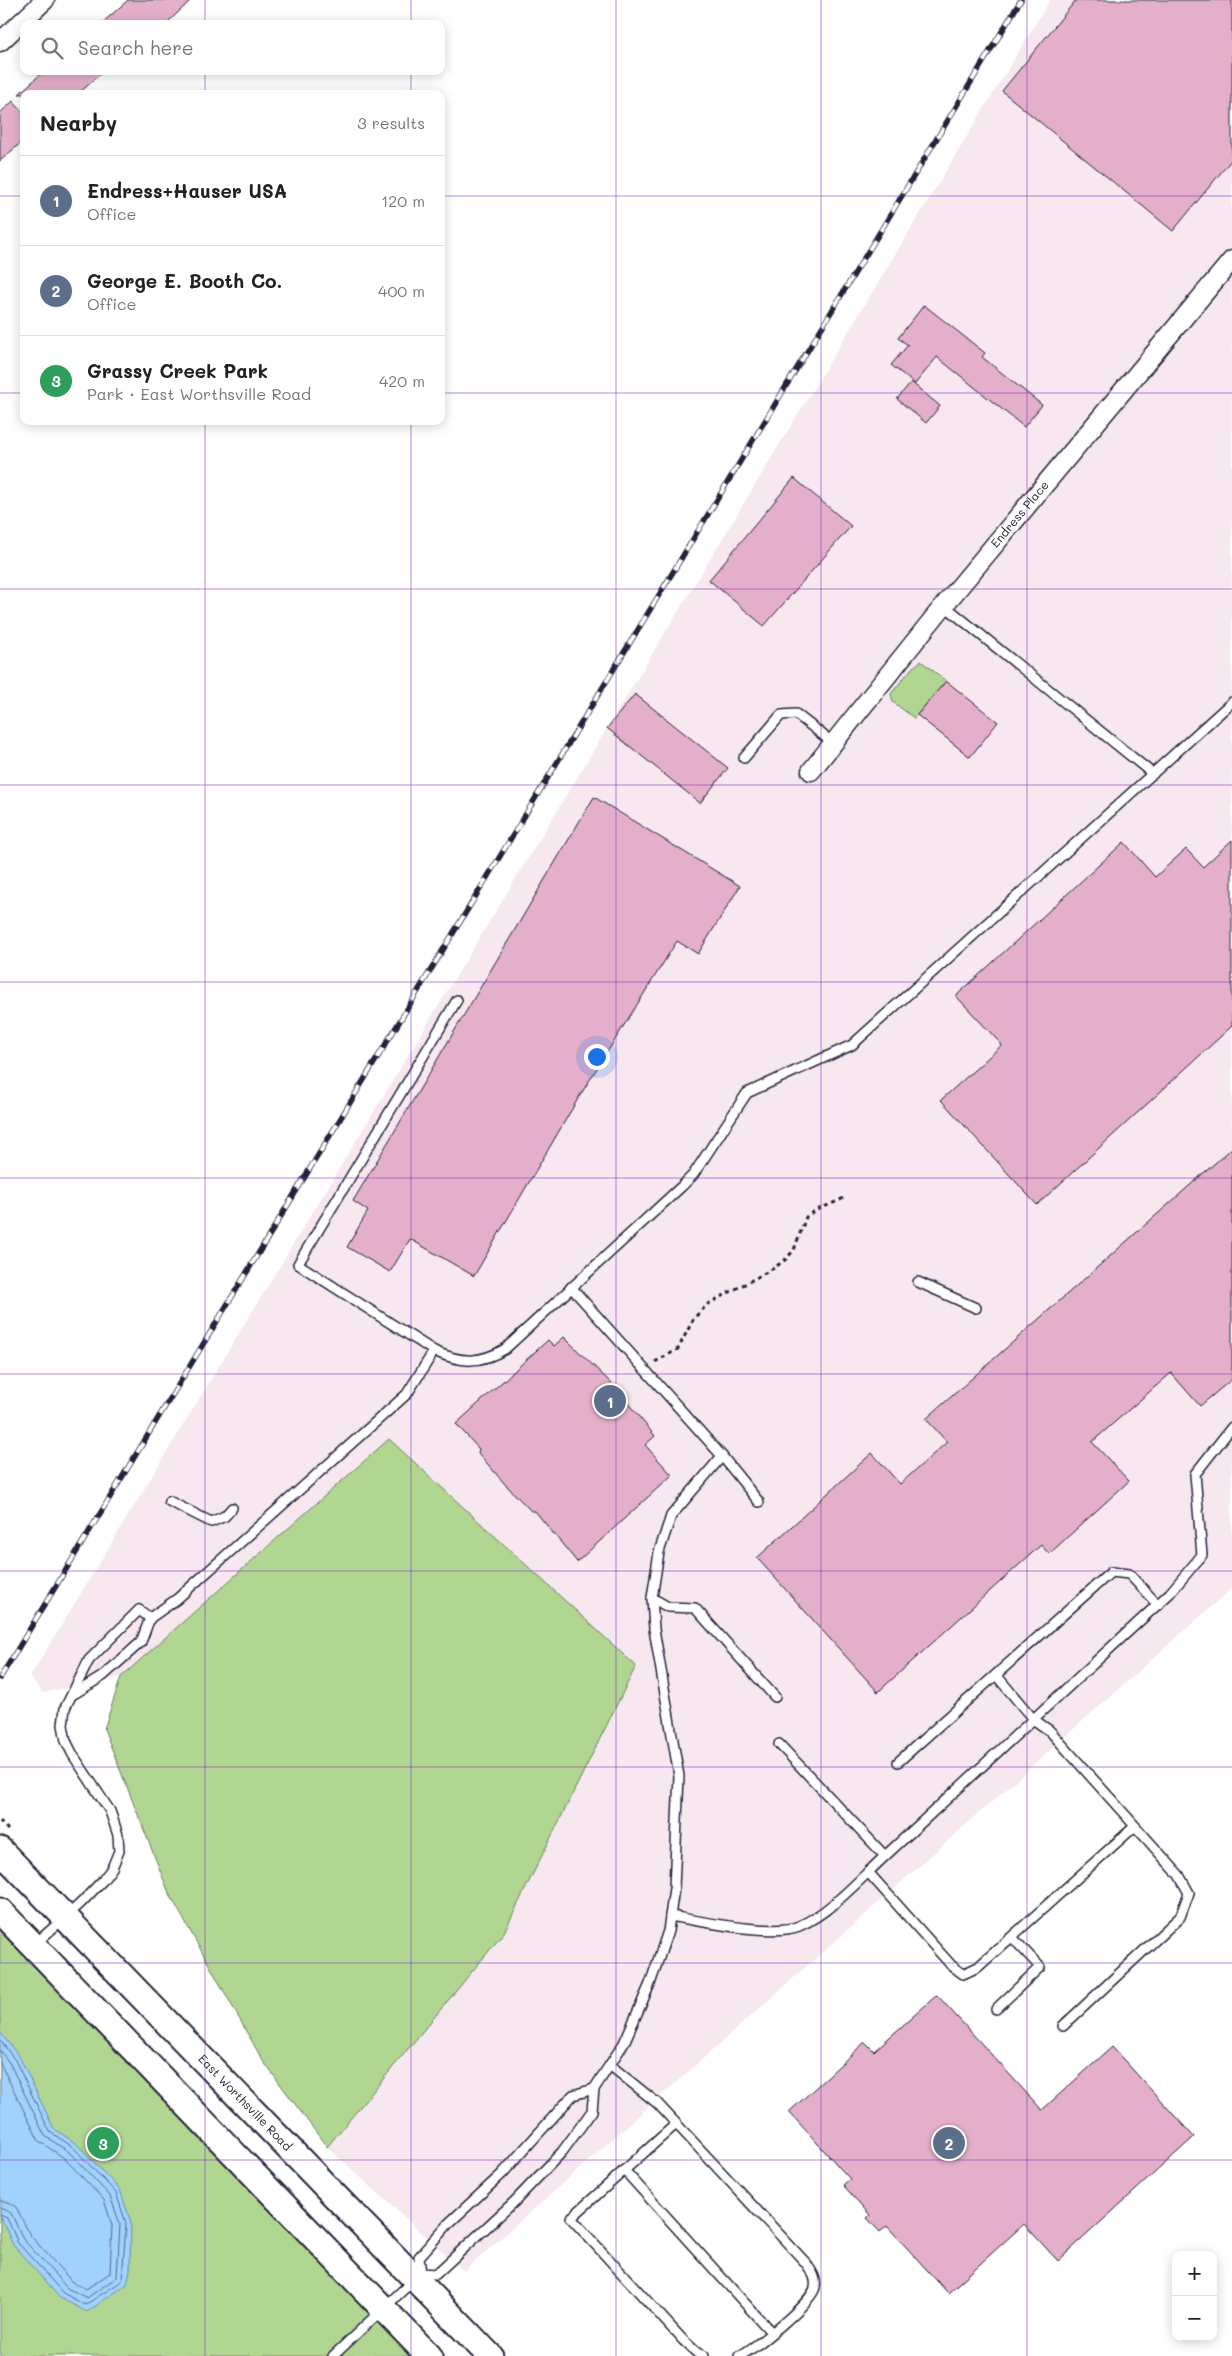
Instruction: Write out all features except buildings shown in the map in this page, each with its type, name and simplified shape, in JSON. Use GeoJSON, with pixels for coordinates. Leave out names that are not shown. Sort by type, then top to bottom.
{"type":"FeatureCollection","features":[{"type":"Feature","properties":{"kind":"main road","name":"East Worthsville Road"},"geometry":{"type":"LineString","coordinates":[[0,1850],[64,1918],[418,2276],[490,2356]]}},
{"type":"Feature","properties":{"kind":"main road"},"geometry":{"type":"LineString","coordinates":[[0,1911],[429,2356]]}},
{"type":"Feature","properties":{"kind":"street"},"geometry":{"type":"LineString","coordinates":[[24,20],[45,0]]}},
{"type":"Feature","properties":{"kind":"street"},"geometry":{"type":"LineString","coordinates":[[0,42],[20,23]]}},
{"type":"Feature","properties":{"kind":"street","name":"Endress Place"},"geometry":{"type":"LineString","coordinates":[[811,771],[944,605],[1232,260]]}},
{"type":"Feature","properties":{"kind":"lane"},"geometry":{"type":"LineString","coordinates":[[944,605],[1153,774]]}},
{"type":"Feature","properties":{"kind":"lane"},"geometry":{"type":"LineString","coordinates":[[457,1000],[298,1264],[434,1351],[448,1357],[478,1362],[492,1357],[505,1349],[571,1287],[668,1201],[693,1175],[747,1093],[852,1045],[1232,702]]}},
{"type":"Feature","properties":{"kind":"lane"},"geometry":{"type":"LineString","coordinates":[[744,758],[781,715],[796,714],[833,743]]}},
{"type":"Feature","properties":{"kind":"lane"},"geometry":{"type":"LineString","coordinates":[[918,1282],[976,1308]]}},
{"type":"Feature","properties":{"kind":"lane"},"geometry":{"type":"LineString","coordinates":[[571,1287],[722,1456],[759,1502]]}},
{"type":"Feature","properties":{"kind":"lane"},"geometry":{"type":"LineString","coordinates":[[74,1694],[103,1676],[141,1642],[150,1618],[177,1599],[407,1394],[434,1351]]}},
{"type":"Feature","properties":{"kind":"lane"},"geometry":{"type":"LineString","coordinates":[[670,1916],[773,1930],[798,1927],[846,1893],[1158,1604],[1202,1555],[1195,1474],[1232,1427]]}},
{"type":"Feature","properties":{"kind":"lane"},"geometry":{"type":"LineString","coordinates":[[333,2356],[418,2276],[436,2274],[536,2181],[562,2152],[592,2111],[594,2089],[611,2066],[624,2043],[650,1984],[668,1931],[678,1834],[679,1776],[654,1629],[652,1598],[659,1552],[671,1516],[722,1456]]}},
{"type":"Feature","properties":{"kind":"lane"},"geometry":{"type":"LineString","coordinates":[[169,1501],[211,1522],[225,1516],[232,1508]]}},
{"type":"Feature","properties":{"kind":"lane"},"geometry":{"type":"LineString","coordinates":[[898,1762],[1111,1572],[1129,1574],[1158,1604]]}},
{"type":"Feature","properties":{"kind":"lane"},"geometry":{"type":"LineString","coordinates":[[652,1598],[668,1607],[695,1608],[775,1697]]}},
{"type":"Feature","properties":{"kind":"lane"},"geometry":{"type":"LineString","coordinates":[[33,1945],[64,1918],[112,1868],[118,1851],[118,1835],[110,1812],[66,1741],[63,1725],[66,1708],[89,1660],[139,1610],[150,1618]]}},
{"type":"Feature","properties":{"kind":"lane"},"geometry":{"type":"LineString","coordinates":[[996,1675],[1033,1719],[1050,1731],[1179,1875],[1189,1893],[1180,1917],[1063,2026]]}},
{"type":"Feature","properties":{"kind":"lane"},"geometry":{"type":"LineString","coordinates":[[780,1744],[885,1856]]}},
{"type":"Feature","properties":{"kind":"lane"},"geometry":{"type":"LineString","coordinates":[[868,1872],[951,1965],[963,1974],[978,1967],[1134,1827]]}},
{"type":"Feature","properties":{"kind":"lane"},"geometry":{"type":"LineString","coordinates":[[996,2008],[1040,1967],[1012,1937]]}},
{"type":"Feature","properties":{"kind":"lane"},"geometry":{"type":"LineString","coordinates":[[611,2066],[657,2103],[806,2263],[816,2279],[815,2289],[810,2299],[739,2356]]}},
{"type":"Feature","properties":{"kind":"lane"},"geometry":{"type":"LineString","coordinates":[[418,2276],[419,2257],[448,2224],[502,2174],[573,2095],[594,2089]]}},
{"type":"Feature","properties":{"kind":"lane"},"geometry":{"type":"LineString","coordinates":[[676,2124],[571,2218],[683,2340],[696,2353],[704,2356]]}},
{"type":"Feature","properties":{"kind":"lane"},"geometry":{"type":"LineString","coordinates":[[624,2170],[771,2332]]}},
{"type":"Feature","properties":{"kind":"path"},"geometry":{"type":"LineString","coordinates":[[645,1370],[678,1348],[694,1318],[708,1304],[774,1268],[786,1259],[794,1250],[806,1217],[810,1213],[828,1207],[844,1198]]}},
{"type":"Feature","properties":{"kind":"shaded area"},"geometry":{"type":"Polygon","coordinates":[[[1050,0],[1232,0],[1232,1588],[464,2271],[327,2147],[503,1934],[389,1439],[121,1677],[43,1693],[30,1677],[1050,0]]]}},
{"type":"Feature","properties":{"kind":"green space"},"geometry":{"type":"Polygon","coordinates":[[[921,661],[946,681],[914,718],[893,702],[891,694],[912,668],[921,661]]]}},
{"type":"Feature","properties":{"kind":"green space"},"geometry":{"type":"Polygon","coordinates":[[[389,1439],[636,1666],[503,1934],[327,2147],[263,2061],[169,1893],[104,1729],[121,1677],[389,1439]]]}},
{"type":"Feature","properties":{"kind":"green space"},"geometry":{"type":"Polygon","coordinates":[[[0,1930],[412,2356],[0,2356],[0,1930]]]}},
{"type":"Feature","properties":{"kind":"water"},"geometry":{"type":"Polygon","coordinates":[[[0,2032],[20,2058],[54,2129],[76,2143],[120,2190],[131,2222],[130,2270],[127,2284],[87,2312],[60,2298],[13,2245],[0,2215],[0,2032]]]}},
{"type":"Feature","properties":{"kind":"railway"},"geometry":{"type":"LineString","coordinates":[[0,1678],[1021,0]]}},
{"type":"Feature","properties":{"kind":"place","name":"Endress+Hauser USA"},"geometry":{"type":"Point","coordinates":[610,1401]}},
{"type":"Feature","properties":{"kind":"place","name":"Grassy Creek Park"},"geometry":{"type":"Point","coordinates":[103,2143]}},
{"type":"Feature","properties":{"kind":"place","name":"George E. Booth Co."},"geometry":{"type":"Point","coordinates":[949,2143]}}]}
